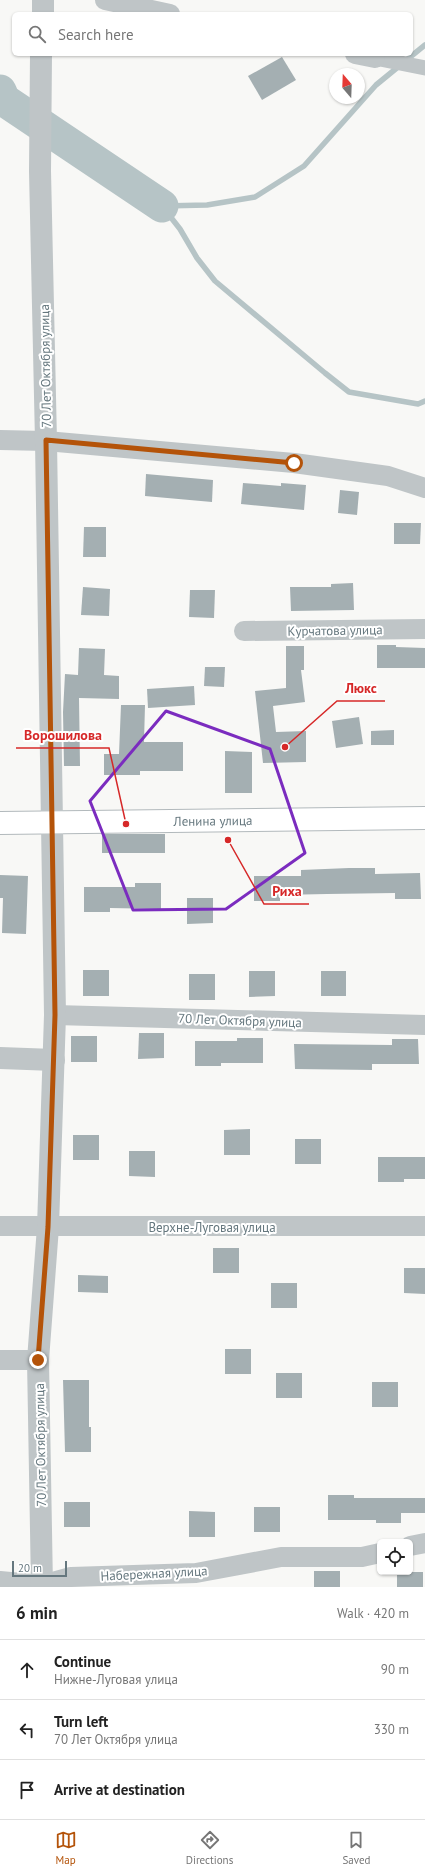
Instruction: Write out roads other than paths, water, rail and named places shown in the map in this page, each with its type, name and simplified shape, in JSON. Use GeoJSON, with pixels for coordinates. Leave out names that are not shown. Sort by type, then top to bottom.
{"type":"FeatureCollection","features":[{"type":"Feature","properties":{"kind":"main road","name":"Ленина улица"},"geometry":{"type":"LineString","coordinates":[[0,823],[52,824],[425,818]]}},
{"type":"Feature","properties":{"kind":"street"},"geometry":{"type":"LineString","coordinates":[[43,0],[43,12]]}},
{"type":"Feature","properties":{"kind":"street"},"geometry":{"type":"LineString","coordinates":[[105,0],[161,12]]}},
{"type":"Feature","properties":{"kind":"street","name":"70 Лет Октября улица"},"geometry":{"type":"LineString","coordinates":[[42,56],[40,89],[40,171],[46,440],[55,1015],[48,1227],[38,1360],[42,1586]]}},
{"type":"Feature","properties":{"kind":"street"},"geometry":{"type":"LineString","coordinates":[[365,56],[425,68]]}},
{"type":"Feature","properties":{"kind":"street"},"geometry":{"type":"LineString","coordinates":[[0,440],[46,440],[294,463],[388,476],[425,488]]}},
{"type":"Feature","properties":{"kind":"street","name":"Курчатова улица"},"geometry":{"type":"LineString","coordinates":[[244,631],[425,629]]}},
{"type":"Feature","properties":{"kind":"street","name":"70 Лет Октября улица"},"geometry":{"type":"LineString","coordinates":[[55,1015],[425,1025]]}},
{"type":"Feature","properties":{"kind":"street"},"geometry":{"type":"LineString","coordinates":[[0,1058],[54,1060]]}},
{"type":"Feature","properties":{"kind":"street","name":"Верхне-Луговая улица"},"geometry":{"type":"LineString","coordinates":[[0,1226],[425,1226]]}},
{"type":"Feature","properties":{"kind":"street"},"geometry":{"type":"LineString","coordinates":[[0,1360],[38,1360]]}},
{"type":"Feature","properties":{"kind":"street"},"geometry":{"type":"LineString","coordinates":[[413,1545],[425,1543]]}},
{"type":"Feature","properties":{"kind":"street","name":"Набережная улица"},"geometry":{"type":"LineString","coordinates":[[0,1582],[42,1586],[71,1577],[196,1573],[281,1557],[362,1557],[377,1554]]}},
{"type":"Feature","properties":{"kind":"waterway"},"geometry":{"type":"LineString","coordinates":[[413,55],[425,45]]}},
{"type":"Feature","properties":{"kind":"waterway"},"geometry":{"type":"LineString","coordinates":[[162,206],[207,205],[255,197],[304,166],[376,85],[412,56]]}},
{"type":"Feature","properties":{"kind":"waterway"},"geometry":{"type":"LineString","coordinates":[[0,91],[4,100],[162,206]]}},
{"type":"Feature","properties":{"kind":"waterway"},"geometry":{"type":"LineString","coordinates":[[162,206],[180,229],[197,258],[215,281],[349,392],[418,404],[425,401]]}},
{"type":"Feature","properties":{"kind":"place","name":"Люкс"},"geometry":{"type":"Point","coordinates":[285,747]}},
{"type":"Feature","properties":{"kind":"place","name":"Ворошилова"},"geometry":{"type":"Point","coordinates":[126,824]}},
{"type":"Feature","properties":{"kind":"place","name":"Риха"},"geometry":{"type":"Point","coordinates":[228,840]}}]}
